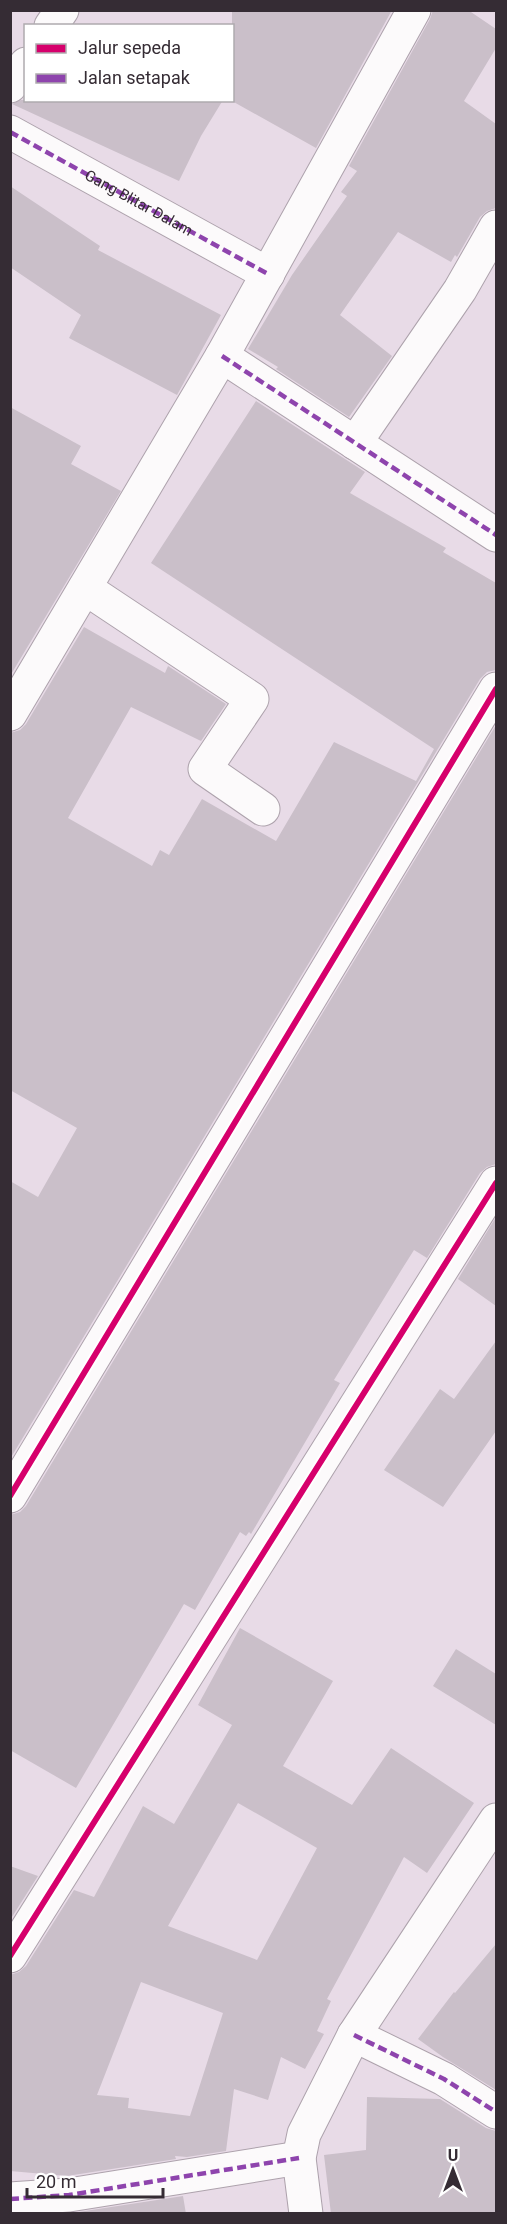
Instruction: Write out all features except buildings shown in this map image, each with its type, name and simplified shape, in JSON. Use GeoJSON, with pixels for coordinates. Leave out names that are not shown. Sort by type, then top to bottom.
{"type":"FeatureCollection","features":[{"type":"Feature","properties":{"kind":"street"},"geometry":{"type":"LineString","coordinates":[[52,24],[62,10]]}},
{"type":"Feature","properties":{"kind":"street"},"geometry":{"type":"LineString","coordinates":[[10,714],[222,356],[414,10]]}},
{"type":"Feature","properties":{"kind":"street"},"geometry":{"type":"LineString","coordinates":[[10,86],[24,67]]}},
{"type":"Feature","properties":{"kind":"street","name":"Gang Blitar Dalam"},"geometry":{"type":"LineString","coordinates":[[10,132],[267,274]]}},
{"type":"Feature","properties":{"kind":"street"},"geometry":{"type":"LineString","coordinates":[[355,443],[460,290],[496,227]]}},
{"type":"Feature","properties":{"kind":"street"},"geometry":{"type":"LineString","coordinates":[[222,356],[496,535]]}},
{"type":"Feature","properties":{"kind":"street"},"geometry":{"type":"LineString","coordinates":[[85,588],[252,699],[204,770],[263,809]]}},
{"type":"Feature","properties":{"kind":"street"},"geometry":{"type":"LineString","coordinates":[[10,1496],[496,689]]}},
{"type":"Feature","properties":{"kind":"street"},"geometry":{"type":"LineString","coordinates":[[10,1956],[496,1183]]}},
{"type":"Feature","properties":{"kind":"street"},"geometry":{"type":"LineString","coordinates":[[306,2214],[299,2158],[304,2134],[354,2035],[496,1820]]}},
{"type":"Feature","properties":{"kind":"street"},"geometry":{"type":"LineString","coordinates":[[354,2035],[444,2079],[496,2112]]}},
{"type":"Feature","properties":{"kind":"street"},"geometry":{"type":"LineString","coordinates":[[10,2199],[69,2195],[299,2158]]}},
{"type":"Feature","properties":{"kind":"marked path"},"geometry":{"type":"LineString","coordinates":[[10,132],[268,274]]}},
{"type":"Feature","properties":{"kind":"marked path"},"geometry":{"type":"LineString","coordinates":[[222,356],[496,535]]}},
{"type":"Feature","properties":{"kind":"marked path"},"geometry":{"type":"LineString","coordinates":[[354,2035],[444,2079],[496,2112]]}},
{"type":"Feature","properties":{"kind":"marked path"},"geometry":{"type":"LineString","coordinates":[[10,2199],[69,2195],[299,2158]]}},
{"type":"Feature","properties":{"kind":"cycle path"},"geometry":{"type":"LineString","coordinates":[[10,1496],[496,689]]}},
{"type":"Feature","properties":{"kind":"cycle path"},"geometry":{"type":"LineString","coordinates":[[10,1956],[496,1183]]}}]}
